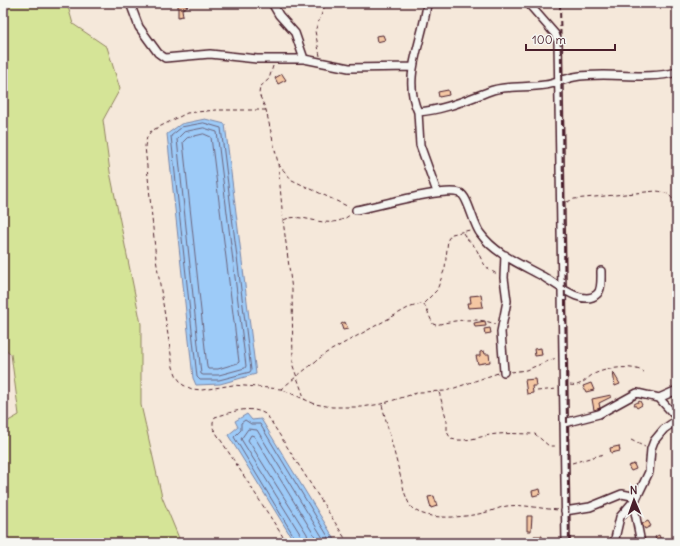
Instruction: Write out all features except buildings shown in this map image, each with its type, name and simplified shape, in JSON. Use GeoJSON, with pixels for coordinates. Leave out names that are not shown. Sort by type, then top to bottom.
{"type":"FeatureCollection","features":[{"type":"Feature","properties":{"kind":"street"},"geometry":{"type":"LineString","coordinates":[[130,3],[139,27],[158,53],[165,58],[210,54],[274,60],[304,59],[349,68],[412,67]]}},
{"type":"Feature","properties":{"kind":"street"},"geometry":{"type":"LineString","coordinates":[[272,3],[279,16],[295,33],[304,59]]}},
{"type":"Feature","properties":{"kind":"street"},"geometry":{"type":"LineString","coordinates":[[427,3],[421,42],[412,67],[413,96],[418,112],[420,145],[437,192]]}},
{"type":"Feature","properties":{"kind":"street"},"geometry":{"type":"LineString","coordinates":[[528,3],[555,34],[558,41],[560,82],[566,543]]}},
{"type":"Feature","properties":{"kind":"street"},"geometry":{"type":"LineString","coordinates":[[418,112],[457,105],[494,90],[544,85],[585,76],[649,76],[677,72]]}},
{"type":"Feature","properties":{"kind":"street"},"geometry":{"type":"LineString","coordinates":[[356,210],[381,206],[437,192],[462,194],[466,197],[471,216],[476,226],[492,246],[543,276],[562,290],[584,297],[596,295],[599,291],[601,271]]}},
{"type":"Feature","properties":{"kind":"street"},"geometry":{"type":"LineString","coordinates":[[504,372],[501,327],[507,301],[504,278],[505,255]]}},
{"type":"Feature","properties":{"kind":"street"},"geometry":{"type":"LineString","coordinates":[[564,423],[599,414],[637,393],[660,398],[677,390]]}},
{"type":"Feature","properties":{"kind":"street"},"geometry":{"type":"LineString","coordinates":[[614,543],[620,517],[635,500],[649,472],[651,449],[664,429],[677,419],[660,398]]}},
{"type":"Feature","properties":{"kind":"street"},"geometry":{"type":"LineString","coordinates":[[565,511],[590,507],[622,494],[635,500]]}},
{"type":"Feature","properties":{"kind":"street"},"geometry":{"type":"LineString","coordinates":[[635,500],[641,543]]}},
{"type":"Feature","properties":{"kind":"path"},"geometry":{"type":"LineString","coordinates":[[322,63],[315,31],[326,3]]}},
{"type":"Feature","properties":{"kind":"path"},"geometry":{"type":"LineString","coordinates":[[274,60],[269,79],[260,87],[259,94],[266,110],[278,163],[283,220],[292,290],[293,366],[305,400]]}},
{"type":"Feature","properties":{"kind":"path"},"geometry":{"type":"LineString","coordinates":[[266,110],[216,110],[187,114],[151,131],[145,146],[160,293],[177,377],[183,384],[202,390],[233,385],[280,389],[315,404],[332,407],[362,407],[381,404],[420,392],[439,391],[447,421],[448,432],[451,439],[458,440],[497,434],[521,433],[539,436],[549,446],[564,445]]}},
{"type":"Feature","properties":{"kind":"path"},"geometry":{"type":"LineString","coordinates":[[278,163],[292,180],[356,210],[349,216],[337,222],[319,222],[290,216],[283,220]]}},
{"type":"Feature","properties":{"kind":"path"},"geometry":{"type":"LineString","coordinates":[[561,204],[574,199],[656,191],[667,192],[677,206]]}},
{"type":"Feature","properties":{"kind":"path"},"geometry":{"type":"LineString","coordinates":[[280,389],[326,353],[408,308],[424,303],[437,290],[445,268],[448,239],[452,234],[463,232],[476,226]]}},
{"type":"Feature","properties":{"kind":"path"},"geometry":{"type":"LineString","coordinates":[[463,232],[466,239],[475,247],[480,260],[489,270],[504,278]]}},
{"type":"Feature","properties":{"kind":"path"},"geometry":{"type":"LineString","coordinates":[[424,303],[433,324],[436,326],[451,321],[478,319],[486,320],[501,327]]}},
{"type":"Feature","properties":{"kind":"path"},"geometry":{"type":"LineString","coordinates":[[537,391],[564,386],[573,386],[580,384],[599,372],[624,367],[631,367],[644,372]]}},
{"type":"Feature","properties":{"kind":"path"},"geometry":{"type":"LineString","coordinates":[[381,404],[405,494],[412,508],[422,514],[456,517],[472,516],[507,506],[523,506],[565,511]]}},
{"type":"Feature","properties":{"kind":"path"},"geometry":{"type":"LineString","coordinates":[[287,543],[213,428],[215,417],[250,408],[260,410],[267,415],[348,543]]}},
{"type":"Feature","properties":{"kind":"path"},"geometry":{"type":"LineString","coordinates":[[631,440],[651,449]]}},
{"type":"Feature","properties":{"kind":"path"},"geometry":{"type":"LineString","coordinates":[[565,464],[604,454]]}},
{"type":"Feature","properties":{"kind":"green space"},"geometry":{"type":"Polygon","coordinates":[[[3,3],[67,3],[73,24],[107,47],[120,89],[103,120],[110,172],[141,324],[141,405],[162,497],[181,543],[3,543],[3,424],[19,415],[11,354],[3,347],[3,3]]]}},
{"type":"Feature","properties":{"kind":"water"},"geometry":{"type":"Polygon","coordinates":[[[205,119],[225,124],[256,374],[220,384],[196,385],[193,378],[167,134],[181,124],[205,119]]]}},
{"type":"Feature","properties":{"kind":"water"},"geometry":{"type":"Polygon","coordinates":[[[247,414],[252,420],[261,419],[337,543],[295,543],[228,435],[238,427],[235,421],[247,414]]]}},
{"type":"Feature","properties":{"kind":"railway"},"geometry":{"type":"LineString","coordinates":[[560,3],[569,543]]}}]}
